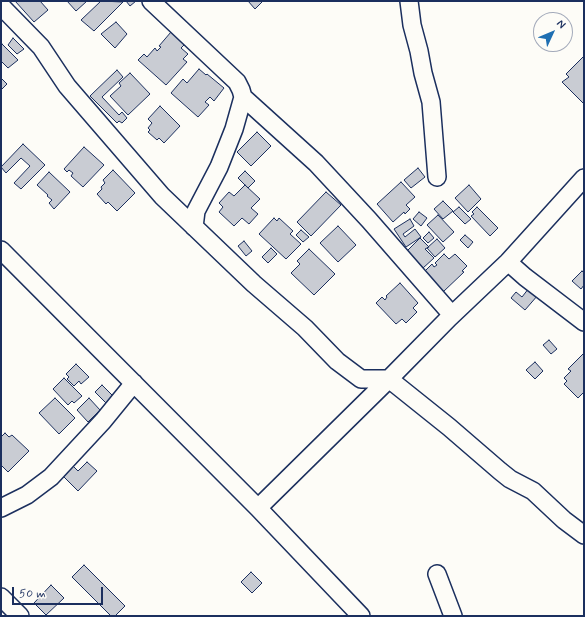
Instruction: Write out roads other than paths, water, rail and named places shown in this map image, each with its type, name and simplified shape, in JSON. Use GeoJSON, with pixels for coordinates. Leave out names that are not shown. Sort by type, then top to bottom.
{"type":"FeatureCollection","features":[{"type":"Feature","properties":{"kind":"street"},"geometry":{"type":"LineString","coordinates":[[151,1],[237,82],[242,90],[243,97],[234,129],[219,167],[196,211],[194,227]]}},
{"type":"Feature","properties":{"kind":"street"},"geometry":{"type":"LineString","coordinates":[[409,1],[412,25],[431,102],[437,177]]}},
{"type":"Feature","properties":{"kind":"street"},"geometry":{"type":"LineString","coordinates":[[1,6],[41,48],[67,86],[162,196],[254,284],[305,328],[337,362],[361,379],[390,379],[449,427],[504,475],[533,491],[564,520],[584,535]]}},
{"type":"Feature","properties":{"kind":"street"},"geometry":{"type":"LineString","coordinates":[[243,97],[316,163],[369,220],[452,315]]}},
{"type":"Feature","properties":{"kind":"street"},"geometry":{"type":"LineString","coordinates":[[258,508],[390,379],[452,315],[508,262],[580,188]]}},
{"type":"Feature","properties":{"kind":"street"},"geometry":{"type":"LineString","coordinates":[[1,250],[258,508],[361,616]]}},
{"type":"Feature","properties":{"kind":"street"},"geometry":{"type":"LineString","coordinates":[[508,262],[584,322]]}},
{"type":"Feature","properties":{"kind":"street"},"geometry":{"type":"LineString","coordinates":[[1,508],[27,496],[52,477],[103,421],[134,383]]}},
{"type":"Feature","properties":{"kind":"street"},"geometry":{"type":"LineString","coordinates":[[437,574],[453,616]]}},
{"type":"Feature","properties":{"kind":"street"},"geometry":{"type":"LineString","coordinates":[[1,597],[20,616]]}}]}
